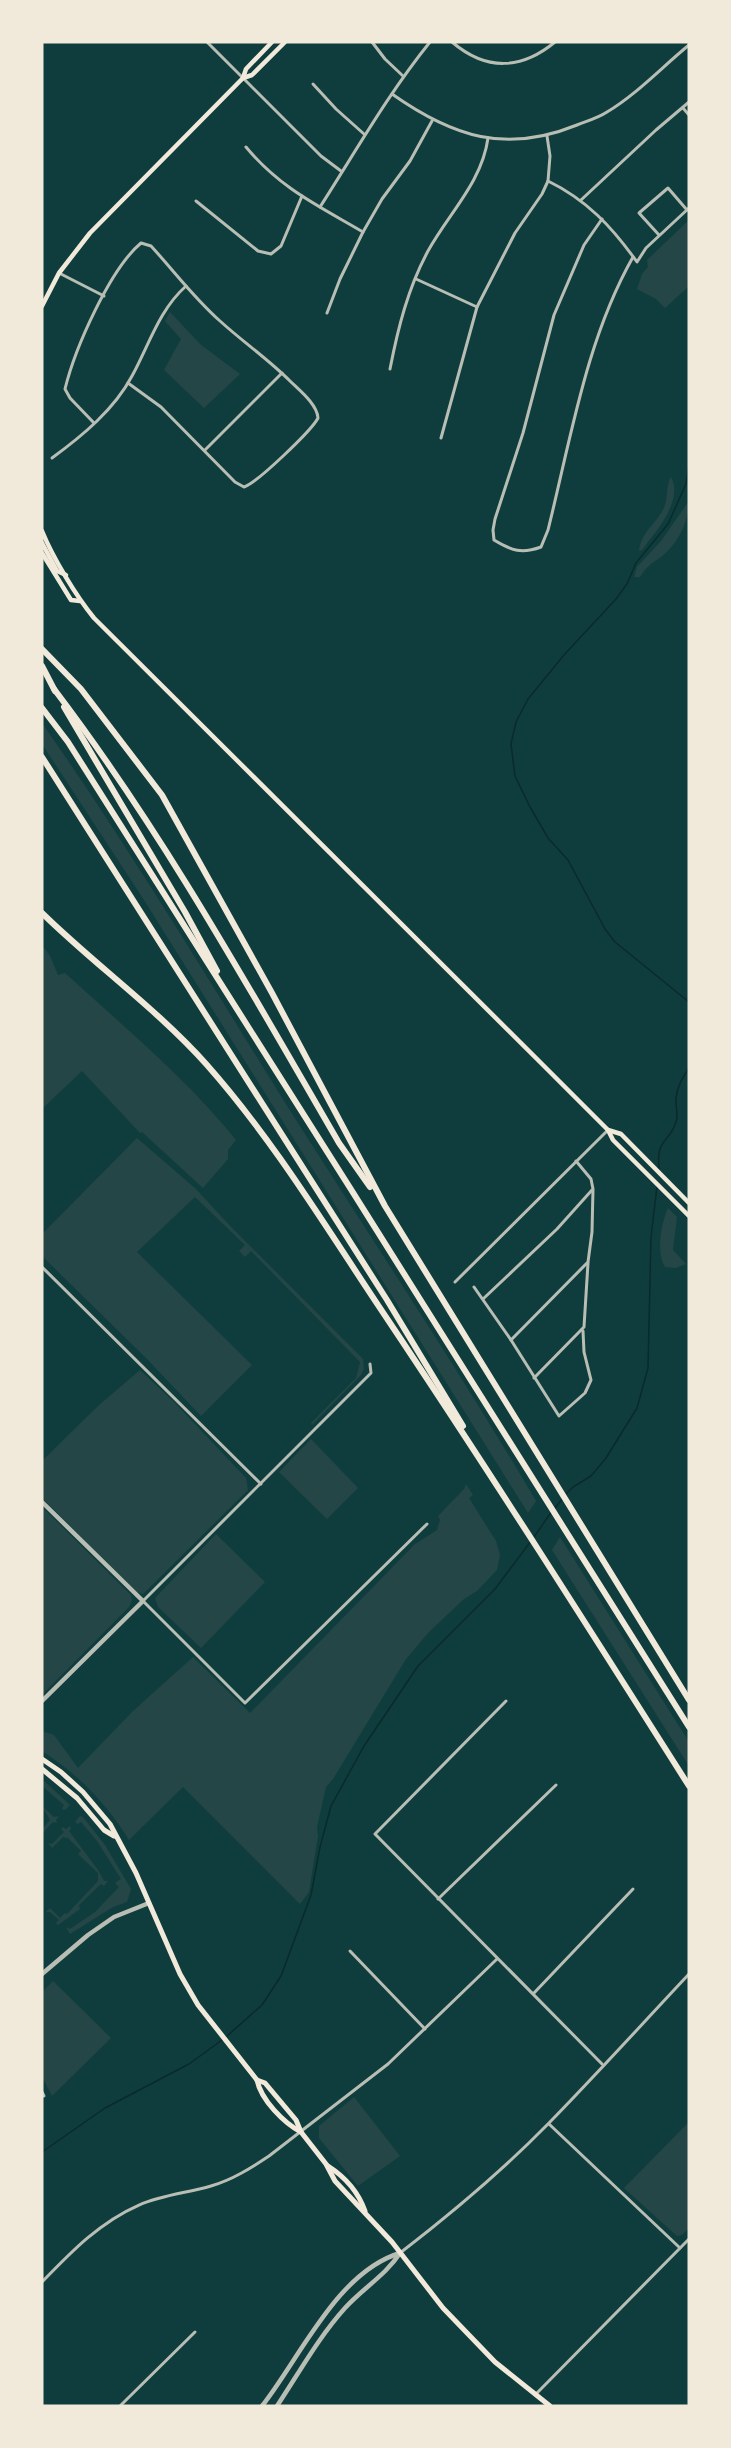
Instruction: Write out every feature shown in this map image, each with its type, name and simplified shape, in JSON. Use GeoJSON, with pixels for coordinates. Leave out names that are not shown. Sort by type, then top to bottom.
{"type":"FeatureCollection","features":[{"type":"Feature","properties":{"kind":"highway"},"geometry":{"type":"LineString","coordinates":[[42,649],[81,689],[162,795],[272,993],[384,1206]]}},
{"type":"Feature","properties":{"kind":"highway"},"geometry":{"type":"LineString","coordinates":[[42,666],[185,912],[243,1019]]}},
{"type":"Feature","properties":{"kind":"highway"},"geometry":{"type":"LineString","coordinates":[[54,689],[95,742],[146,818],[339,1143],[384,1206],[689,1700]]}},
{"type":"Feature","properties":{"kind":"highway"},"geometry":{"type":"LineString","coordinates":[[42,708],[68,742],[689,1727]]}},
{"type":"Feature","properties":{"kind":"highway"},"geometry":{"type":"LineString","coordinates":[[42,757],[387,1300],[507,1499]]}},
{"type":"Feature","properties":{"kind":"highway"},"geometry":{"type":"LineString","coordinates":[[42,913],[176,1033],[208,1066],[246,1112],[288,1170],[507,1499],[689,1786]]}},
{"type":"Feature","properties":{"kind":"main road"},"geometry":{"type":"LineString","coordinates":[[42,306],[59,273],[90,233],[243,78],[246,69],[272,42]]}},
{"type":"Feature","properties":{"kind":"main road"},"geometry":{"type":"LineString","coordinates":[[243,78],[252,75],[285,42]]}},
{"type":"Feature","properties":{"kind":"main road"},"geometry":{"type":"LineString","coordinates":[[42,531],[80,601],[94,618],[608,1130],[613,1140],[689,1216]]}},
{"type":"Feature","properties":{"kind":"main road"},"geometry":{"type":"LineString","coordinates":[[42,543],[57,571],[66,575]]}},
{"type":"Feature","properties":{"kind":"main road"},"geometry":{"type":"LineString","coordinates":[[42,553],[71,600],[80,601]]}},
{"type":"Feature","properties":{"kind":"main road"},"geometry":{"type":"LineString","coordinates":[[608,1130],[621,1134],[689,1203]]}},
{"type":"Feature","properties":{"kind":"main road"},"geometry":{"type":"LineString","coordinates":[[42,1759],[83,1792],[110,1824],[136,1873],[180,1974],[217,2030],[256,2080],[258,2089],[289,2126],[301,2132],[352,2202],[366,2212],[443,2308],[473,2341],[495,2362],[550,2406]]}},
{"type":"Feature","properties":{"kind":"main road"},"geometry":{"type":"LineString","coordinates":[[42,1769],[77,1798],[104,1830],[115,1837]]}},
{"type":"Feature","properties":{"kind":"main road"},"geometry":{"type":"LineString","coordinates":[[326,2164],[343,2175],[360,2198],[366,2212]]}},
{"type":"Feature","properties":{"kind":"street"},"geometry":{"type":"LineString","coordinates":[[207,42],[321,156],[341,171]]}},
{"type":"Feature","properties":{"kind":"street"},"geometry":{"type":"LineString","coordinates":[[372,42],[385,59],[403,76]]}},
{"type":"Feature","properties":{"kind":"street"},"geometry":{"type":"LineString","coordinates":[[320,207],[364,134],[403,76],[430,42]]}},
{"type":"Feature","properties":{"kind":"street"},"geometry":{"type":"LineString","coordinates":[[452,42],[466,54],[488,62],[515,63],[541,54],[555,42]]}},
{"type":"Feature","properties":{"kind":"street"},"geometry":{"type":"LineString","coordinates":[[392,94],[432,120],[454,130],[488,138],[536,138],[547,136],[606,113],[689,45]]}},
{"type":"Feature","properties":{"kind":"street"},"geometry":{"type":"LineString","coordinates":[[313,84],[364,134]]}},
{"type":"Feature","properties":{"kind":"street"},"geometry":{"type":"LineString","coordinates":[[582,200],[689,102]]}},
{"type":"Feature","properties":{"kind":"street"},"geometry":{"type":"LineString","coordinates":[[683,108],[689,115]]}},
{"type":"Feature","properties":{"kind":"street"},"geometry":{"type":"LineString","coordinates":[[327,313],[340,279],[363,232],[382,199],[410,161],[432,120]]}},
{"type":"Feature","properties":{"kind":"street"},"geometry":{"type":"LineString","coordinates":[[441,438],[477,307],[515,233],[542,194],[548,181],[550,156],[547,136]]}},
{"type":"Feature","properties":{"kind":"street"},"geometry":{"type":"LineString","coordinates":[[390,369],[408,294],[428,251],[477,174],[486,156],[488,138]]}},
{"type":"Feature","properties":{"kind":"street"},"geometry":{"type":"LineString","coordinates":[[246,147],[264,169],[302,196],[363,232]]}},
{"type":"Feature","properties":{"kind":"street"},"geometry":{"type":"LineString","coordinates":[[548,181],[572,192],[582,200],[618,236],[637,262],[646,248],[688,209],[668,188],[639,213],[659,235]]}},
{"type":"Feature","properties":{"kind":"street"},"geometry":{"type":"LineString","coordinates":[[196,201],[258,251],[271,254],[281,246],[302,196]]}},
{"type":"Feature","properties":{"kind":"street"},"geometry":{"type":"LineString","coordinates":[[602,219],[584,245],[554,315],[523,433],[495,519],[494,540],[510,550],[529,552],[541,547],[548,530],[588,368],[602,322],[614,292],[633,257]]}},
{"type":"Feature","properties":{"kind":"street"},"geometry":{"type":"LineString","coordinates":[[94,423],[70,398],[65,389],[81,342],[104,296],[131,251],[141,243],[151,246],[221,322],[282,373],[317,412],[316,422],[252,484],[244,487],[235,482],[161,407],[128,382]]}},
{"type":"Feature","properties":{"kind":"street"},"geometry":{"type":"LineString","coordinates":[[59,273],[104,296]]}},
{"type":"Feature","properties":{"kind":"street"},"geometry":{"type":"LineString","coordinates":[[415,278],[477,307]]}},
{"type":"Feature","properties":{"kind":"street"},"geometry":{"type":"LineString","coordinates":[[51,458],[76,440],[112,405],[128,382],[169,302],[186,286]]}},
{"type":"Feature","properties":{"kind":"street"},"geometry":{"type":"LineString","coordinates":[[205,450],[282,373]]}},
{"type":"Feature","properties":{"kind":"street"},"geometry":{"type":"LineString","coordinates":[[455,1282],[608,1130]]}},
{"type":"Feature","properties":{"kind":"street"},"geometry":{"type":"LineString","coordinates":[[474,1287],[559,1416],[585,1393],[591,1380],[584,1352],[583,1330],[592,1232],[593,1189],[591,1179],[576,1161]]}},
{"type":"Feature","properties":{"kind":"street"},"geometry":{"type":"LineString","coordinates":[[483,1299],[556,1229],[593,1189]]}},
{"type":"Feature","properties":{"kind":"street"},"geometry":{"type":"LineString","coordinates":[[511,1340],[588,1262]]}},
{"type":"Feature","properties":{"kind":"street"},"geometry":{"type":"LineString","coordinates":[[42,1267],[261,1484]]}},
{"type":"Feature","properties":{"kind":"street"},"geometry":{"type":"LineString","coordinates":[[534,1378],[583,1330]]}},
{"type":"Feature","properties":{"kind":"street"},"geometry":{"type":"LineString","coordinates":[[42,1701],[371,1373],[370,1364]]}},
{"type":"Feature","properties":{"kind":"street"},"geometry":{"type":"LineString","coordinates":[[42,1502],[244,1703],[427,1524]]}},
{"type":"Feature","properties":{"kind":"street"},"geometry":{"type":"LineString","coordinates":[[506,1701],[375,1833],[602,2064]]}},
{"type":"Feature","properties":{"kind":"street"},"geometry":{"type":"LineString","coordinates":[[438,1899],[556,1785]]}},
{"type":"Feature","properties":{"kind":"street"},"geometry":{"type":"LineString","coordinates":[[534,1993],[633,1889]]}},
{"type":"Feature","properties":{"kind":"street"},"geometry":{"type":"LineString","coordinates":[[42,1974],[88,1935],[114,1917],[149,1903]]}},
{"type":"Feature","properties":{"kind":"street"},"geometry":{"type":"LineString","coordinates":[[350,1951],[425,2029]]}},
{"type":"Feature","properties":{"kind":"street"},"geometry":{"type":"LineString","coordinates":[[42,2282],[84,2238],[111,2220],[140,2205],[225,2180],[251,2168],[383,2068],[497,1959]]}},
{"type":"Feature","properties":{"kind":"street"},"geometry":{"type":"LineString","coordinates":[[277,2406],[323,2334],[359,2294],[390,2268],[400,2253],[467,2200],[549,2124],[602,2064],[689,1974]]}},
{"type":"Feature","properties":{"kind":"street"},"geometry":{"type":"LineString","coordinates":[[549,2124],[680,2248]]}},
{"type":"Feature","properties":{"kind":"street"},"geometry":{"type":"LineString","coordinates":[[535,2395],[689,2239]]}},
{"type":"Feature","properties":{"kind":"street"},"geometry":{"type":"LineString","coordinates":[[262,2406],[314,2327],[342,2295],[383,2258],[400,2253]]}},
{"type":"Feature","properties":{"kind":"street"},"geometry":{"type":"LineString","coordinates":[[120,2406],[195,2332]]}},
{"type":"Feature","properties":{"kind":"shaded area"},"geometry":{"type":"Polygon","coordinates":[[[689,220],[689,286],[665,308],[656,299],[637,289],[642,274],[648,267],[647,260],[689,220]]]}},
{"type":"Feature","properties":{"kind":"shaded area"},"geometry":{"type":"Polygon","coordinates":[[[170,312],[200,344],[240,374],[204,408],[164,370],[181,339],[165,321],[170,312]]]}},
{"type":"Feature","properties":{"kind":"shaded area"},"geometry":{"type":"Polygon","coordinates":[[[671,477],[674,496],[671,506],[660,525],[639,551],[643,538],[665,505],[671,477]]]}},
{"type":"Feature","properties":{"kind":"shaded area"},"geometry":{"type":"Polygon","coordinates":[[[689,501],[685,524],[673,546],[652,563],[640,577],[634,577],[637,567],[661,541],[689,501]]]}},
{"type":"Feature","properties":{"kind":"shaded area"},"geometry":{"type":"Polygon","coordinates":[[[42,723],[136,863],[284,1101],[475,1400],[536,1501],[528,1513],[144,900],[42,744],[42,723]]]}},
{"type":"Feature","properties":{"kind":"shaded area"},"geometry":{"type":"Polygon","coordinates":[[[42,945],[50,956],[58,975],[65,973],[154,1054],[217,1117],[236,1140],[228,1150],[228,1159],[203,1188],[142,1132],[140,1133],[82,1071],[42,1109],[42,945]]]}},
{"type":"Feature","properties":{"kind":"shaded area"},"geometry":{"type":"Polygon","coordinates":[[[137,1138],[196,1189],[363,1359],[364,1369],[361,1375],[312,1425],[311,1423],[356,1378],[360,1362],[251,1251],[245,1257],[239,1251],[245,1245],[195,1197],[137,1252],[252,1365],[201,1416],[147,1359],[42,1256],[42,1234],[137,1138]]]}},
{"type":"Feature","properties":{"kind":"shaded area"},"geometry":{"type":"Polygon","coordinates":[[[668,1208],[677,1217],[673,1250],[686,1264],[676,1268],[665,1267],[661,1254],[663,1222],[668,1208]]]}},
{"type":"Feature","properties":{"kind":"shaded area"},"geometry":{"type":"Polygon","coordinates":[[[140,1370],[174,1402],[246,1478],[248,1490],[143,1594],[137,1592],[42,1498],[42,1461],[98,1406],[140,1370]]]}},
{"type":"Feature","properties":{"kind":"shaded area"},"geometry":{"type":"Polygon","coordinates":[[[311,1439],[358,1488],[327,1519],[279,1472],[311,1439]]]}},
{"type":"Feature","properties":{"kind":"shaded area"},"geometry":{"type":"Polygon","coordinates":[[[466,1484],[473,1495],[469,1498],[496,1541],[500,1555],[497,1570],[477,1591],[464,1599],[429,1632],[406,1659],[326,1787],[317,1827],[318,1836],[309,1892],[300,1904],[183,1787],[129,1840],[91,1791],[42,1751],[42,1731],[54,1735],[78,1768],[132,1712],[193,1657],[250,1713],[415,1544],[437,1530],[440,1520],[438,1516],[466,1484]]]}},
{"type":"Feature","properties":{"kind":"shaded area"},"geometry":{"type":"Polygon","coordinates":[[[42,1507],[131,1595],[132,1600],[129,1607],[42,1695],[42,1507]]]}},
{"type":"Feature","properties":{"kind":"shaded area"},"geometry":{"type":"Polygon","coordinates":[[[216,1534],[265,1582],[201,1648],[158,1607],[155,1598],[216,1534]]]}},
{"type":"Feature","properties":{"kind":"shaded area"},"geometry":{"type":"Polygon","coordinates":[[[560,1537],[689,1742],[689,1766],[552,1550],[560,1537]]]}},
{"type":"Feature","properties":{"kind":"shaded area"},"geometry":{"type":"Polygon","coordinates":[[[42,1779],[70,1805],[65,1810],[62,1809],[64,1805],[42,1786],[42,1779]]]}},
{"type":"Feature","properties":{"kind":"shaded area"},"geometry":{"type":"Polygon","coordinates":[[[42,1806],[54,1817],[59,1816],[57,1823],[53,1822],[42,1834],[42,1829],[50,1820],[42,1806]]]}},
{"type":"Feature","properties":{"kind":"shaded area"},"geometry":{"type":"Polygon","coordinates":[[[80,1816],[105,1845],[131,1889],[127,1902],[113,1907],[70,1934],[66,1927],[70,1929],[95,1912],[119,1887],[115,1883],[121,1879],[97,1841],[81,1822],[78,1824],[75,1822],[80,1816]]]}},
{"type":"Feature","properties":{"kind":"shaded area"},"geometry":{"type":"Polygon","coordinates":[[[70,1826],[69,1831],[104,1881],[108,1881],[104,1886],[101,1884],[79,1905],[80,1909],[58,1925],[56,1923],[59,1920],[50,1912],[46,1912],[50,1908],[60,1918],[65,1913],[67,1914],[98,1881],[98,1873],[78,1854],[81,1851],[68,1838],[63,1837],[52,1848],[48,1843],[52,1844],[64,1832],[61,1829],[63,1827],[66,1829],[70,1826]]]}},
{"type":"Feature","properties":{"kind":"shaded area"},"geometry":{"type":"Polygon","coordinates":[[[53,1981],[111,2038],[52,2096],[42,2077],[42,1992],[53,1981]]]}},
{"type":"Feature","properties":{"kind":"shaded area"},"geometry":{"type":"Polygon","coordinates":[[[354,2097],[400,2156],[358,2186],[319,2138],[319,2126],[354,2097]]]}},
{"type":"Feature","properties":{"kind":"shaded area"},"geometry":{"type":"Polygon","coordinates":[[[689,2122],[689,2228],[682,2235],[677,2236],[624,2188],[689,2122]]]}},
{"type":"Feature","properties":{"kind":"waterway"},"geometry":{"type":"LineString","coordinates":[[689,465],[686,484],[668,524],[636,563],[627,584],[616,599],[564,655],[528,699],[516,722],[511,744],[515,776],[530,807],[548,838],[568,860],[605,929],[615,942],[689,1002]]}},
{"type":"Feature","properties":{"kind":"waterway"},"geometry":{"type":"LineString","coordinates":[[659,1169],[659,1151],[677,1119],[678,1090],[689,1068]]}},
{"type":"Feature","properties":{"kind":"waterway"},"geometry":{"type":"LineString","coordinates":[[566,1494],[591,1476],[606,1458],[637,1408],[648,1368],[651,1237],[657,1186]]}},
{"type":"Feature","properties":{"kind":"waterway"},"geometry":{"type":"LineString","coordinates":[[555,1508],[563,1498]]}},
{"type":"Feature","properties":{"kind":"waterway"},"geometry":{"type":"LineString","coordinates":[[534,1537],[552,1511]]}},
{"type":"Feature","properties":{"kind":"waterway"},"geometry":{"type":"LineString","coordinates":[[226,2037],[262,2005],[281,1976],[311,1895],[331,1806],[364,1746],[418,1666],[495,1589],[531,1541]]}},
{"type":"Feature","properties":{"kind":"waterway"},"geometry":{"type":"LineString","coordinates":[[42,2152],[105,2108],[189,2064],[222,2040]]}}]}
